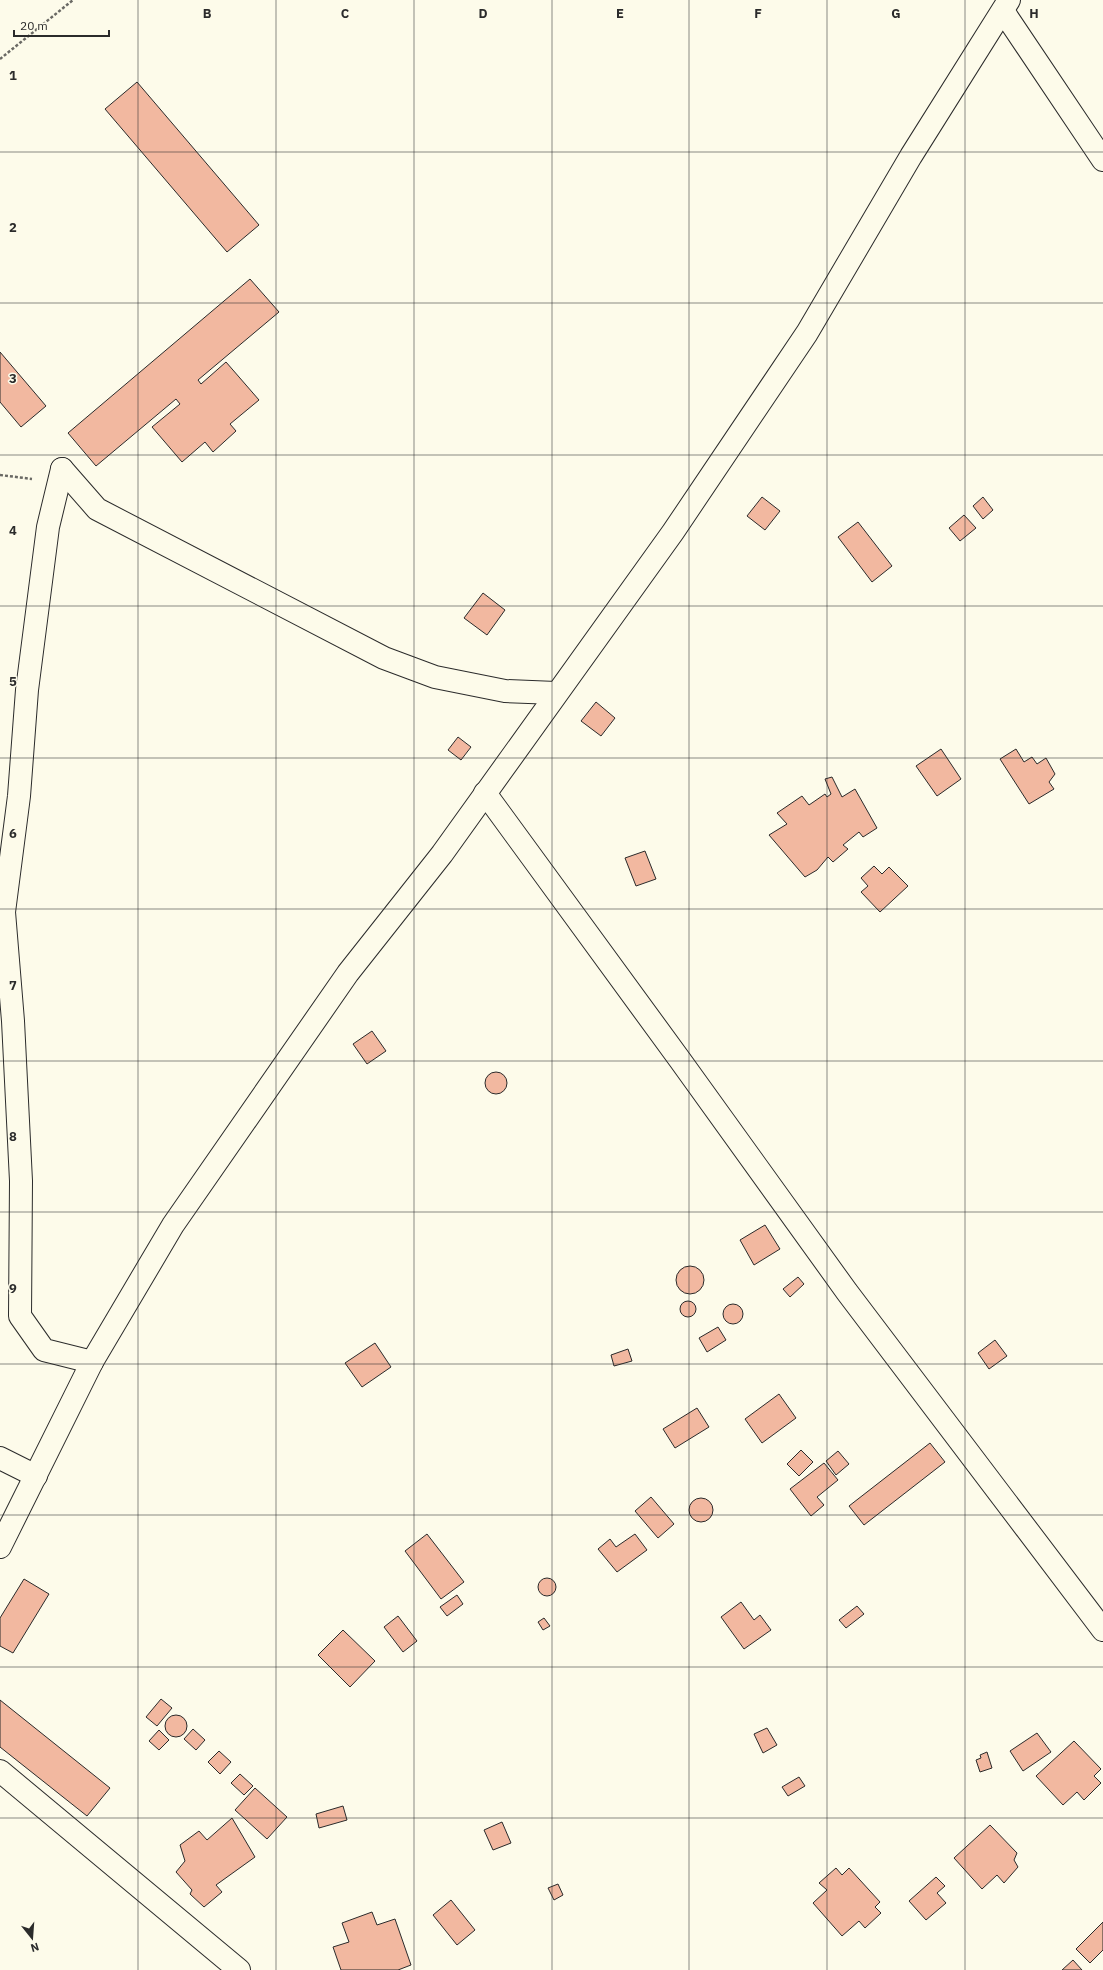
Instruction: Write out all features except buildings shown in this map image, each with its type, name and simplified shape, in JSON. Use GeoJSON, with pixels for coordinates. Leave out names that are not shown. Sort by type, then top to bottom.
{"type":"FeatureCollection","features":[{"type":"Feature","properties":{"kind":"street"},"geometry":{"type":"LineString","coordinates":[[0,1547],[92,1362],[173,1225],[348,973],[442,854],[556,693],[673,532],[807,333],[911,156],[1006,5],[1103,160]]}},
{"type":"Feature","properties":{"kind":"street"},"geometry":{"type":"LineString","coordinates":[[92,1362],[44,1350],[20,1316],[21,1181],[13,1021],[4,912],[19,796],[27,690],[48,527],[62,469],[98,509],[384,658],[435,677],[505,691],[556,693]]}},
{"type":"Feature","properties":{"kind":"street"},"geometry":{"type":"LineString","coordinates":[[485,793],[847,1292],[1103,1630]]}},
{"type":"Feature","properties":{"kind":"street"},"geometry":{"type":"LineString","coordinates":[[0,1458],[36,1476]]}},
{"type":"Feature","properties":{"kind":"street"},"geometry":{"type":"LineString","coordinates":[[0,1771],[96,1849],[239,1970]]}},
{"type":"Feature","properties":{"kind":"path"},"geometry":{"type":"LineString","coordinates":[[0,59],[73,0]]}}]}
